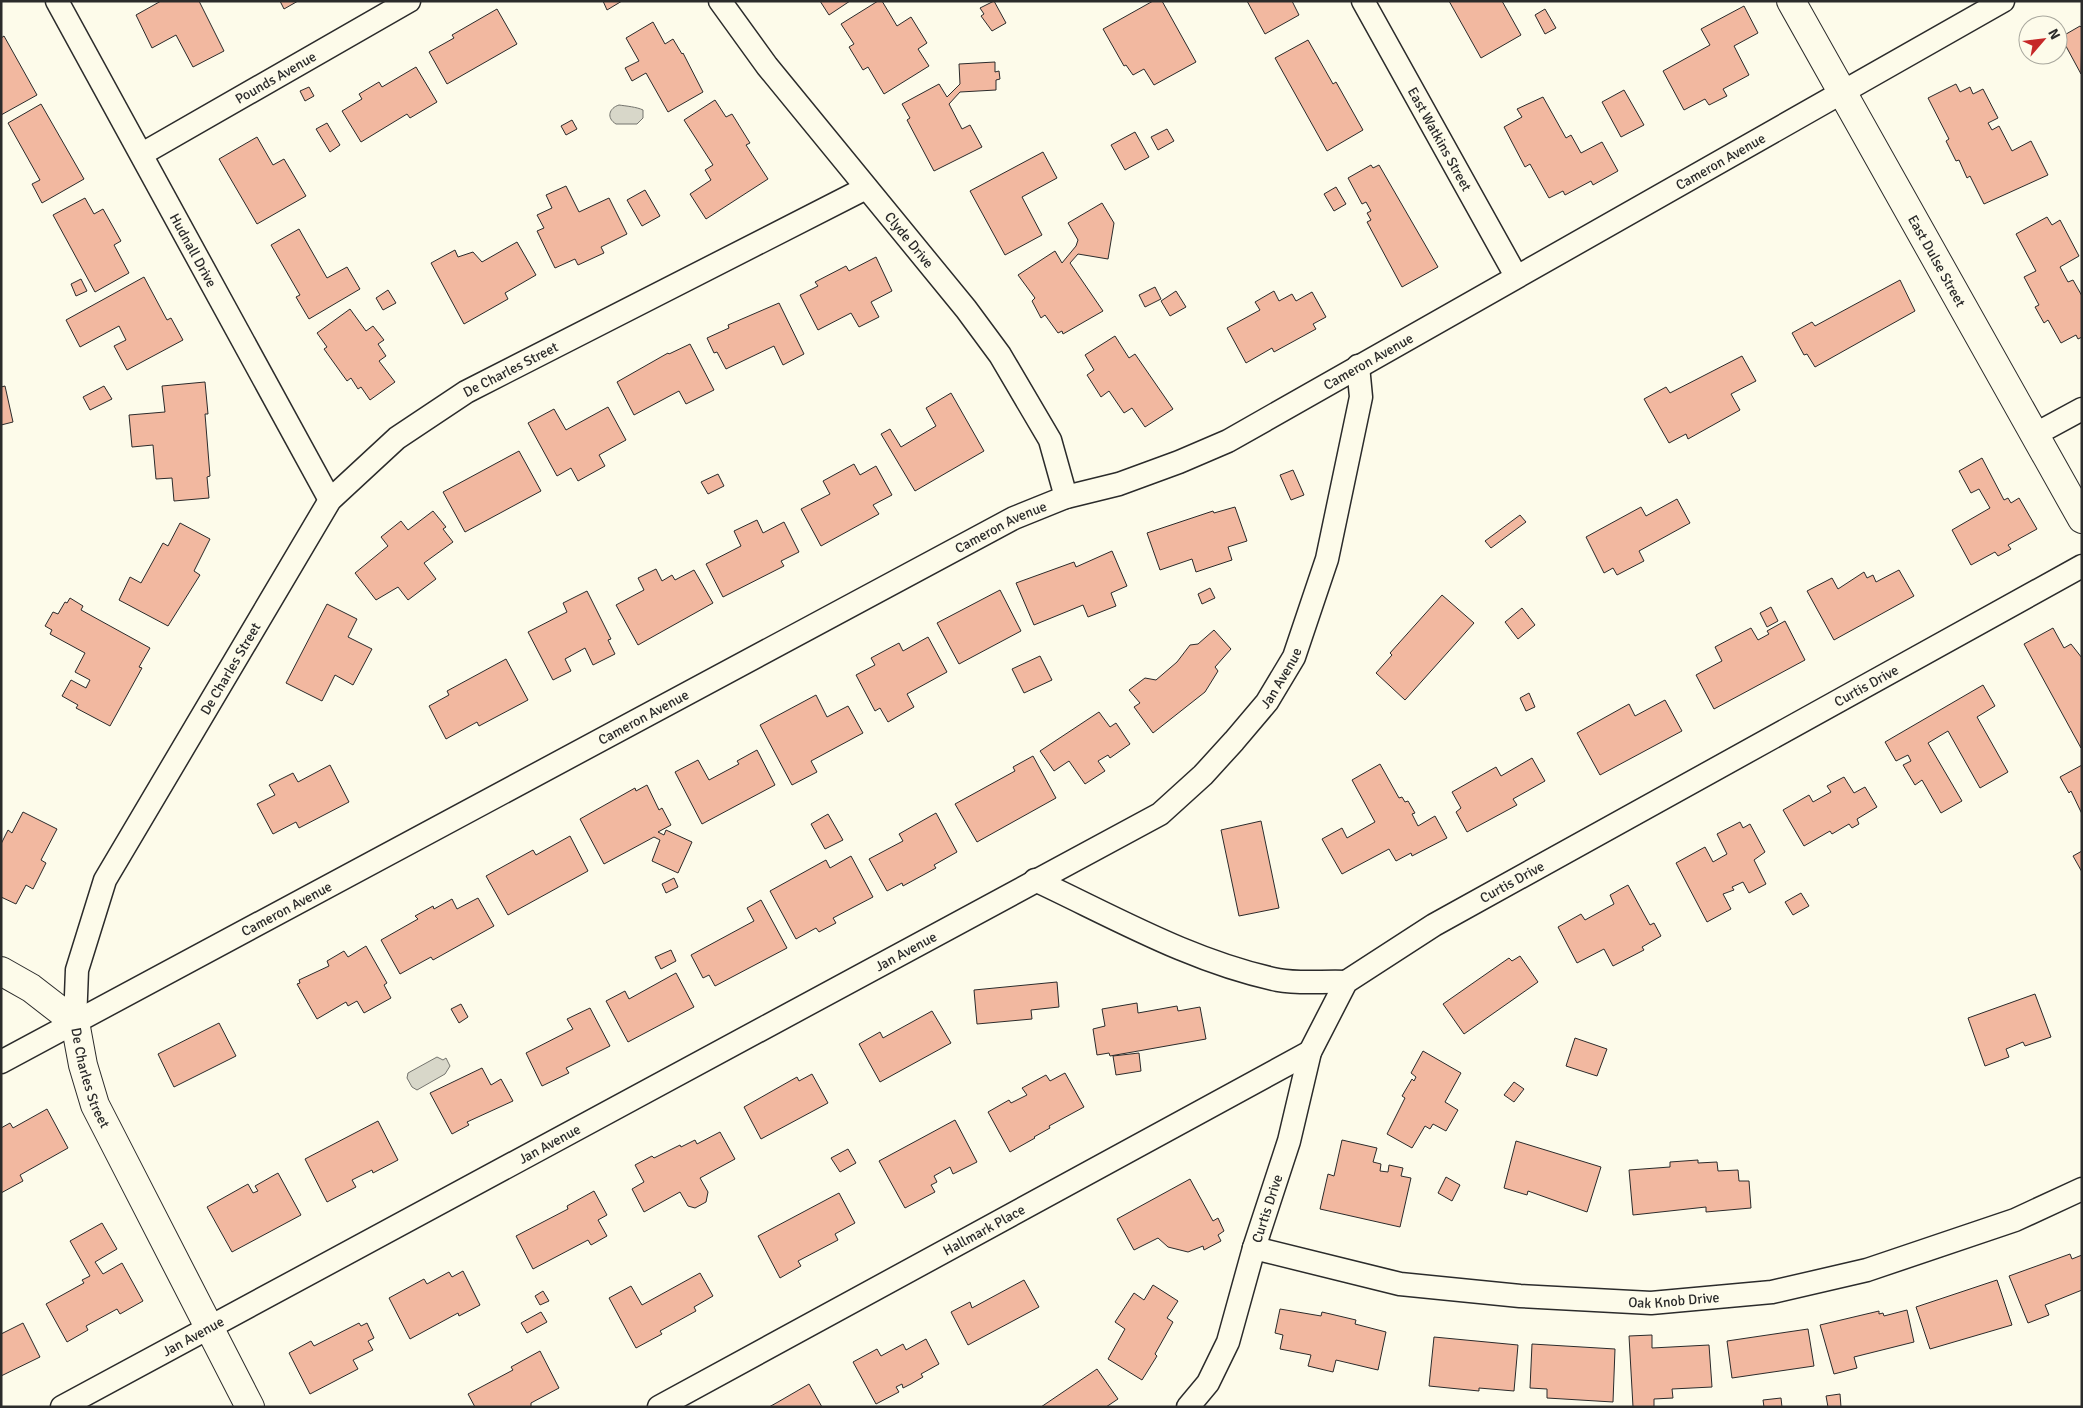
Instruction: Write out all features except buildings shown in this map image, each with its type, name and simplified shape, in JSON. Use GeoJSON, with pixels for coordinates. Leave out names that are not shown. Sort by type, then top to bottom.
{"type":"FeatureCollection","features":[{"type":"Feature","properties":{"kind":"street","name":"Hudnall Drive"},"geometry":{"type":"LineString","coordinates":[[57,1],[330,500]]}},
{"type":"Feature","properties":{"kind":"street","name":"Pounds Avenue"},"geometry":{"type":"LineString","coordinates":[[142,154],[409,1]]}},
{"type":"Feature","properties":{"kind":"street","name":"Clyde Drive"},"geometry":{"type":"LineString","coordinates":[[720,1],[767,66],[966,309],[1000,356],[1050,440],[1066,497]]}},
{"type":"Feature","properties":{"kind":"street","name":"East Watkins Street"},"geometry":{"type":"LineString","coordinates":[[1363,1],[1516,276]]}},
{"type":"Feature","properties":{"kind":"street","name":"East Dulse Street"},"geometry":{"type":"LineString","coordinates":[[1791,1],[2082,519]]}},
{"type":"Feature","properties":{"kind":"street","name":"Cameron Avenue"},"geometry":{"type":"LineString","coordinates":[[1,1062],[1014,518],[1066,497],[1128,481],[1228,441],[2002,1]]}},
{"type":"Feature","properties":{"kind":"street","name":"De Charles Street"},"geometry":{"type":"LineString","coordinates":[[250,1407],[95,1105],[83,1065],[75,1022],[77,970],[105,880],[330,500],[397,438],[466,392],[866,188]]}},
{"type":"Feature","properties":{"kind":"street","name":"Jan Avenue"},"geometry":{"type":"LineString","coordinates":[[62,1407],[1160,814],[1203,775],[1267,702],[1294,657],[1326,559],[1361,397],[1358,366]]}},
{"type":"Feature","properties":{"kind":"street"},"geometry":{"type":"LineString","coordinates":[[2034,435],[2082,409]]}},
{"type":"Feature","properties":{"kind":"street","name":"Curtis Drive"},"geometry":{"type":"LineString","coordinates":[[1188,1407],[1208,1384],[1228,1342],[1254,1248],[1289,1141],[1310,1052],[1346,982],[1434,925],[2082,566]]}},
{"type":"Feature","properties":{"kind":"street"},"geometry":{"type":"LineString","coordinates":[[1035,880],[1155,938],[1200,957],[1279,980],[1346,982]]}},
{"type":"Feature","properties":{"kind":"street"},"geometry":{"type":"LineString","coordinates":[[1,971],[32,988],[75,1022]]}},
{"type":"Feature","properties":{"kind":"street","name":"Hallmark Place"},"geometry":{"type":"LineString","coordinates":[[659,1407],[1310,1052]]}},
{"type":"Feature","properties":{"kind":"street","name":"Oak Knob Drive"},"geometry":{"type":"LineString","coordinates":[[1254,1248],[1400,1284],[1520,1296],[1651,1303],[1772,1292],[1866,1270],[2015,1220],[2082,1189]]}},
{"type":"Feature","properties":{"kind":"shaded area"},"geometry":{"type":"Polygon","coordinates":[[[619,105],[643,110],[643,118],[637,124],[616,124],[611,119],[610,113],[613,108],[619,105]]]}},
{"type":"Feature","properties":{"kind":"shaded area"},"geometry":{"type":"Polygon","coordinates":[[[437,1057],[443,1060],[446,1058],[450,1066],[445,1074],[417,1090],[412,1087],[407,1078],[408,1073],[437,1057]]]}}]}
